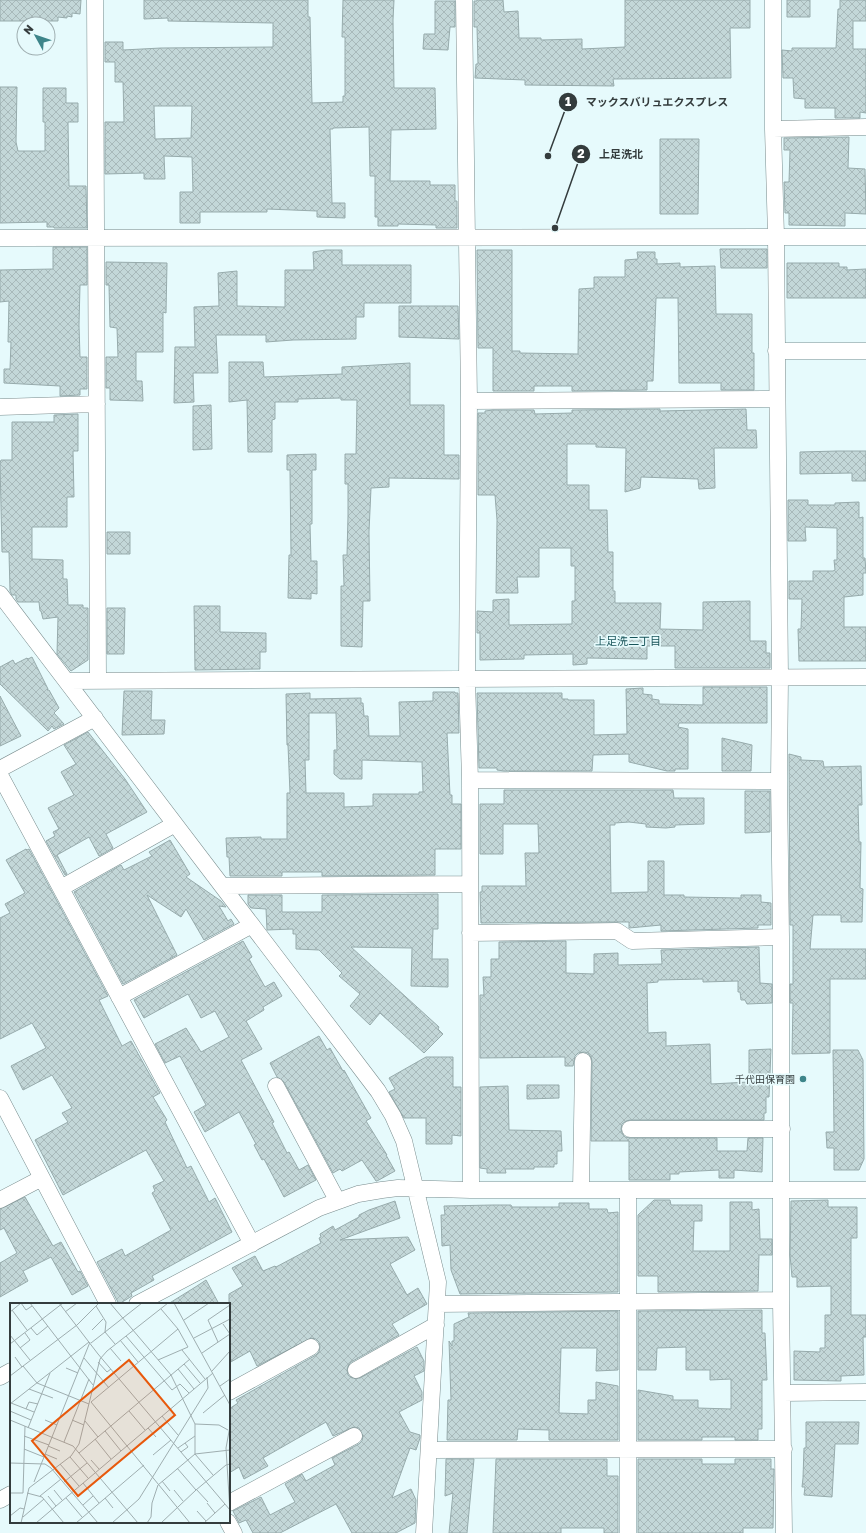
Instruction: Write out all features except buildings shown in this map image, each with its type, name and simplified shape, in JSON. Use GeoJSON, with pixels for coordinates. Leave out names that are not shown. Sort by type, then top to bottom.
{"type":"FeatureCollection","features":[{"type":"Feature","properties":{"kind":"street"},"geometry":{"type":"LineString","coordinates":[[95,0],[98,680]]}},
{"type":"Feature","properties":{"kind":"street"},"geometry":{"type":"LineString","coordinates":[[464,0],[469,401],[467,679],[470,780],[471,1190]]}},
{"type":"Feature","properties":{"kind":"street"},"geometry":{"type":"LineString","coordinates":[[773,0],[773,128],[776,236],[776,399],[780,678],[778,781],[781,937],[781,1300],[784,1533]]}},
{"type":"Feature","properties":{"kind":"street"},"geometry":{"type":"LineString","coordinates":[[773,128],[866,127]]}},
{"type":"Feature","properties":{"kind":"street"},"geometry":{"type":"LineString","coordinates":[[0,238],[866,236]]}},
{"type":"Feature","properties":{"kind":"street"},"geometry":{"type":"LineString","coordinates":[[776,351],[866,351]]}},
{"type":"Feature","properties":{"kind":"street"},"geometry":{"type":"LineString","coordinates":[[469,401],[776,399]]}},
{"type":"Feature","properties":{"kind":"street"},"geometry":{"type":"LineString","coordinates":[[0,407],[97,404]]}},
{"type":"Feature","properties":{"kind":"street"},"geometry":{"type":"LineString","coordinates":[[0,594],[378,1090],[393,1116],[404,1141],[438,1282],[438,1304],[424,1533]]}},
{"type":"Feature","properties":{"kind":"street"},"geometry":{"type":"LineString","coordinates":[[67,681],[866,677]]}},
{"type":"Feature","properties":{"kind":"street"},"geometry":{"type":"LineString","coordinates":[[0,769],[95,718]]}},
{"type":"Feature","properties":{"kind":"street"},"geometry":{"type":"LineString","coordinates":[[0,775],[252,1244]]}},
{"type":"Feature","properties":{"kind":"street"},"geometry":{"type":"LineString","coordinates":[[470,780],[778,781]]}},
{"type":"Feature","properties":{"kind":"street"},"geometry":{"type":"LineString","coordinates":[[61,888],[175,824]]}},
{"type":"Feature","properties":{"kind":"street"},"geometry":{"type":"LineString","coordinates":[[222,886],[470,884]]}},
{"type":"Feature","properties":{"kind":"street"},"geometry":{"type":"LineString","coordinates":[[119,997],[252,925]]}},
{"type":"Feature","properties":{"kind":"street"},"geometry":{"type":"LineString","coordinates":[[470,933],[617,931],[632,941],[781,937]]}},
{"type":"Feature","properties":{"kind":"street"},"geometry":{"type":"LineString","coordinates":[[581,1190],[583,1062]]}},
{"type":"Feature","properties":{"kind":"street"},"geometry":{"type":"LineString","coordinates":[[276,1086],[337,1200]]}},
{"type":"Feature","properties":{"kind":"street"},"geometry":{"type":"LineString","coordinates":[[0,1098],[107,1303]]}},
{"type":"Feature","properties":{"kind":"street"},"geometry":{"type":"LineString","coordinates":[[630,1129],[782,1129]]}},
{"type":"Feature","properties":{"kind":"street"},"geometry":{"type":"LineString","coordinates":[[0,1200],[42,1178]]}},
{"type":"Feature","properties":{"kind":"street"},"geometry":{"type":"LineString","coordinates":[[138,1303],[319,1208],[337,1200],[358,1194],[382,1190],[398,1188],[416,1190],[866,1190]]}},
{"type":"Feature","properties":{"kind":"street"},"geometry":{"type":"LineString","coordinates":[[628,1190],[628,1533]]}},
{"type":"Feature","properties":{"kind":"street"},"geometry":{"type":"LineString","coordinates":[[438,1304],[781,1300]]}},
{"type":"Feature","properties":{"kind":"street"},"geometry":{"type":"LineString","coordinates":[[356,1370],[436,1325]]}},
{"type":"Feature","properties":{"kind":"street"},"geometry":{"type":"LineString","coordinates":[[230,1391],[311,1347]]}},
{"type":"Feature","properties":{"kind":"street"},"geometry":{"type":"LineString","coordinates":[[0,1377],[10,1372]]}},
{"type":"Feature","properties":{"kind":"street"},"geometry":{"type":"LineString","coordinates":[[783,1393],[866,1392]]}},
{"type":"Feature","properties":{"kind":"street"},"geometry":{"type":"LineString","coordinates":[[230,1502],[354,1436]]}},
{"type":"Feature","properties":{"kind":"street"},"geometry":{"type":"LineString","coordinates":[[429,1450],[784,1449]]}},
{"type":"Feature","properties":{"kind":"street"},"geometry":{"type":"LineString","coordinates":[[0,1500],[10,1495]]}},
{"type":"Feature","properties":{"kind":"street"},"geometry":{"type":"LineString","coordinates":[[229,1523],[234,1533]]}},
{"type":"Feature","properties":{"kind":"place","name":"マックスバリュエクスプレス"},"geometry":{"type":"Point","coordinates":[548,156]}},
{"type":"Feature","properties":{"kind":"place","name":"上足洗北"},"geometry":{"type":"Point","coordinates":[555,228]}},
{"type":"Feature","properties":{"kind":"place","name":"千代田保育園"},"geometry":{"type":"Point","coordinates":[803,1079]}},
{"type":"Feature","properties":{"kind":"district","name":"上足洗二丁目"},"geometry":{"type":"Point","coordinates":[628,640]}}]}
